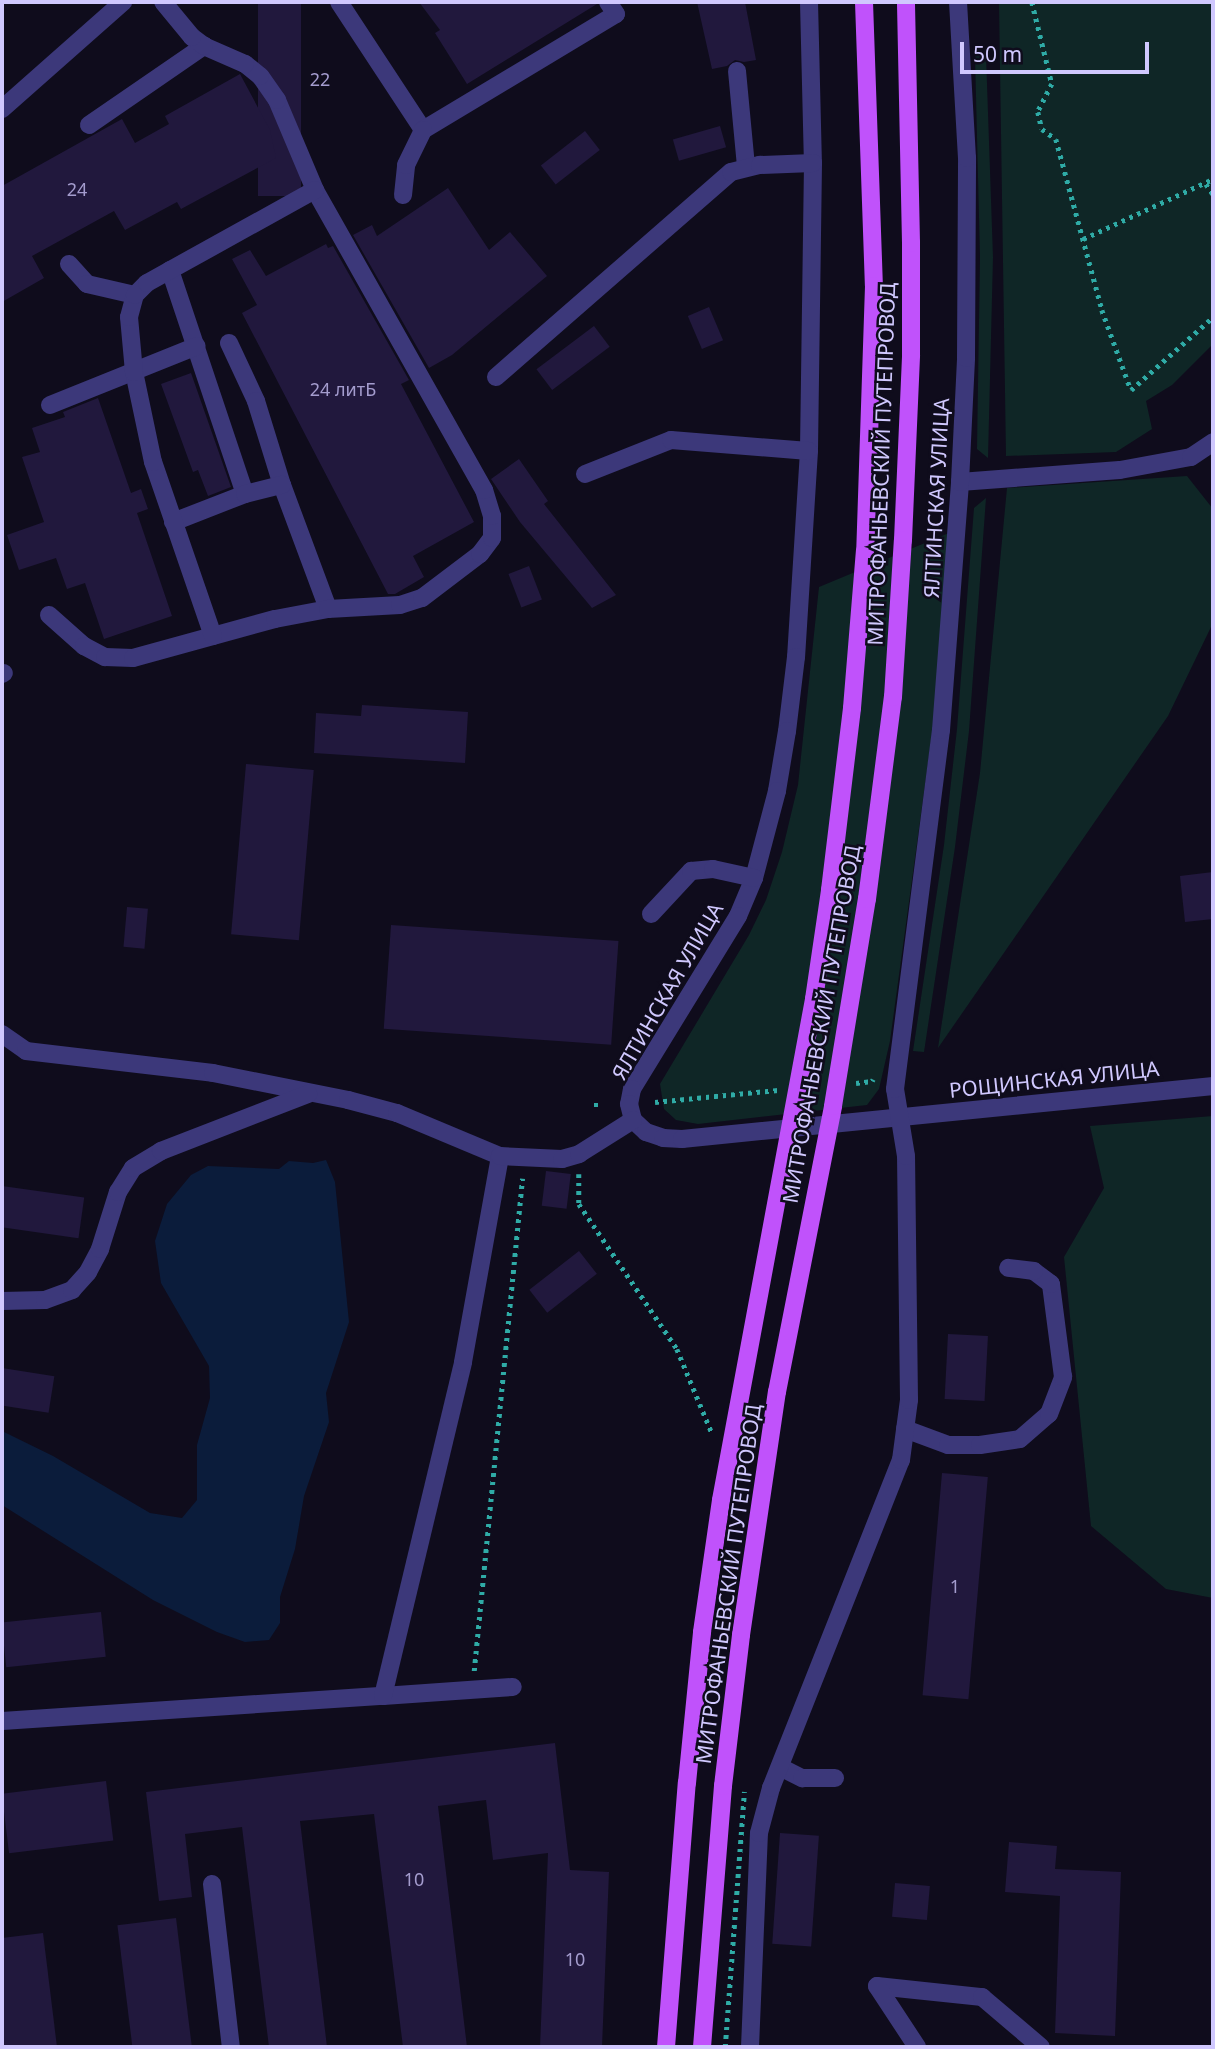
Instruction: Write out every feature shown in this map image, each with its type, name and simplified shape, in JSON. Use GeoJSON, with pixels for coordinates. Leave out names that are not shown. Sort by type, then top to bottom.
{"type":"FeatureCollection","features":[{"type":"Feature","properties":{"kind":"main road","name":"МИТРОФАНЬЕВСКИЙ ПУТЕПРОВОД"},"geometry":{"type":"LineString","coordinates":[[666,2047],[702,1632],[740,1384],[814,999],[843,794],[865,551],[874,286],[864,2]]}},
{"type":"Feature","properties":{"kind":"main road","name":"МИТРОФАНЬЕВСКИЙ ПУТЕПРОВОД"},"geometry":{"type":"LineString","coordinates":[[702,2047],[723,1786],[741,1635],[777,1392],[833,1106],[867,899],[892,697],[902,540],[911,257],[906,2]]}},
{"type":"Feature","properties":{"kind":"street"},"geometry":{"type":"LineString","coordinates":[[2,109],[123,2]]}},
{"type":"Feature","properties":{"kind":"street"},"geometry":{"type":"LineString","coordinates":[[49,615],[84,646],[105,657],[133,658],[275,619],[328,609],[400,605],[422,598],[480,554],[492,538],[492,516],[484,490],[315,190],[283,111],[260,76],[245,64],[204,46],[163,2]]}},
{"type":"Feature","properties":{"kind":"street"},"geometry":{"type":"LineString","coordinates":[[339,2],[423,131]]}},
{"type":"Feature","properties":{"kind":"street"},"geometry":{"type":"LineString","coordinates":[[403,195],[406,165],[423,131],[616,14],[608,2]]}},
{"type":"Feature","properties":{"kind":"street","name":"ЯЛТИНСКАЯ УЛИЦА"},"geometry":{"type":"LineString","coordinates":[[633,1120],[629,1104],[632,1089],[738,916],[754,878],[777,792],[787,731],[796,657],[809,451],[813,163],[809,2]]}},
{"type":"Feature","properties":{"kind":"street","name":"ЯЛТИНСКАЯ УЛИЦА"},"geometry":{"type":"LineString","coordinates":[[751,2047],[759,1832],[780,1767],[901,1460],[909,1400],[906,1167],[895,1088],[941,730],[960,482],[966,358],[967,158],[958,2]]}},
{"type":"Feature","properties":{"kind":"street"},"geometry":{"type":"LineString","coordinates":[[89,125],[204,46]]}},
{"type":"Feature","properties":{"kind":"street"},"geometry":{"type":"LineString","coordinates":[[737,71],[746,167]]}},
{"type":"Feature","properties":{"kind":"street"},"geometry":{"type":"LineString","coordinates":[[496,377],[731,172],[746,167],[813,163]]}},
{"type":"Feature","properties":{"kind":"street"},"geometry":{"type":"LineString","coordinates":[[214,636],[153,462],[134,372],[129,317],[135,295],[147,283],[315,190]]}},
{"type":"Feature","properties":{"kind":"street"},"geometry":{"type":"LineString","coordinates":[[69,264],[88,284],[135,295]]}},
{"type":"Feature","properties":{"kind":"street"},"geometry":{"type":"LineString","coordinates":[[170,270],[245,494]]}},
{"type":"Feature","properties":{"kind":"street"},"geometry":{"type":"LineString","coordinates":[[229,343],[256,401],[282,485],[328,609]]}},
{"type":"Feature","properties":{"kind":"street"},"geometry":{"type":"LineString","coordinates":[[50,405],[197,346]]}},
{"type":"Feature","properties":{"kind":"street"},"geometry":{"type":"LineString","coordinates":[[585,474],[671,440],[809,451]]}},
{"type":"Feature","properties":{"kind":"street"},"geometry":{"type":"LineString","coordinates":[[960,482],[1120,470],[1191,457],[1213,442]]}},
{"type":"Feature","properties":{"kind":"street"},"geometry":{"type":"LineString","coordinates":[[173,522],[245,494],[282,485]]}},
{"type":"Feature","properties":{"kind":"street"},"geometry":{"type":"LineString","coordinates":[[651,914],[691,871],[713,869],[754,878]]}},
{"type":"Feature","properties":{"kind":"street"},"geometry":{"type":"LineString","coordinates":[[2,1034],[26,1051],[214,1073],[397,1113],[500,1156],[562,1159],[579,1154],[633,1120],[654,1135],[682,1139],[900,1117]]}},
{"type":"Feature","properties":{"kind":"street","name":"РОЩИНСКАЯ УЛИЦА"},"geometry":{"type":"LineString","coordinates":[[900,1117],[1213,1086]]}},
{"type":"Feature","properties":{"kind":"street"},"geometry":{"type":"LineString","coordinates":[[2,1301],[46,1300],[72,1290],[88,1272],[100,1249],[118,1192],[133,1168],[161,1151],[308,1094]]}},
{"type":"Feature","properties":{"kind":"street"},"geometry":{"type":"LineString","coordinates":[[383,1696],[463,1362],[500,1156]]}},
{"type":"Feature","properties":{"kind":"street"},"geometry":{"type":"LineString","coordinates":[[905,1429],[948,1445],[980,1446],[1020,1439],[1049,1414],[1063,1377],[1051,1284],[1034,1271],[1008,1268]]}},
{"type":"Feature","properties":{"kind":"street"},"geometry":{"type":"LineString","coordinates":[[2,1721],[513,1687]]}},
{"type":"Feature","properties":{"kind":"street"},"geometry":{"type":"LineString","coordinates":[[780,1767],[802,1778],[835,1778]]}},
{"type":"Feature","properties":{"kind":"street"},"geometry":{"type":"LineString","coordinates":[[212,1884],[231,2047]]}},
{"type":"Feature","properties":{"kind":"street"},"geometry":{"type":"LineString","coordinates":[[918,2047],[877,1986],[982,1997],[1041,2047]]}},
{"type":"Feature","properties":{"kind":"path"},"geometry":{"type":"LineString","coordinates":[[1032,2],[1052,84],[1038,113],[1042,129],[1056,139],[1102,310],[1131,390],[1213,317]]}},
{"type":"Feature","properties":{"kind":"path"},"geometry":{"type":"LineString","coordinates":[[1083,239],[1213,179]]}},
{"type":"Feature","properties":{"kind":"path"},"geometry":{"type":"LineString","coordinates":[[1206,184],[1213,194]]}},
{"type":"Feature","properties":{"kind":"path"},"geometry":{"type":"LineString","coordinates":[[860,1086],[863,1073]]}},
{"type":"Feature","properties":{"kind":"path"},"geometry":{"type":"LineString","coordinates":[[579,1154],[579,1204],[624,1274]]}},
{"type":"Feature","properties":{"kind":"path"},"geometry":{"type":"LineString","coordinates":[[472,1689],[524,1157]]}},
{"type":"Feature","properties":{"kind":"path"},"geometry":{"type":"LineString","coordinates":[[725,2047],[745,1786]]}},
{"type":"Feature","properties":{"kind":"green space"},"geometry":{"type":"Polygon","coordinates":[[[999,2],[1213,2],[1213,344],[1172,385],[1146,401],[1152,429],[1116,452],[1006,456],[999,2]]]}},
{"type":"Feature","properties":{"kind":"green space"},"geometry":{"type":"Polygon","coordinates":[[[986,55],[993,257],[988,458],[977,449],[980,257],[975,56],[986,55]]]}},
{"type":"Feature","properties":{"kind":"green space"},"geometry":{"type":"Polygon","coordinates":[[[1187,476],[1213,509],[1211,627],[1168,716],[938,1048],[980,773],[1007,488],[1187,476]]]}},
{"type":"Feature","properties":{"kind":"green space"},"geometry":{"type":"Polygon","coordinates":[[[986,498],[969,731],[955,847],[924,1052],[913,1051],[944,845],[957,729],[974,508],[986,498]]]}},
{"type":"Feature","properties":{"kind":"green space"},"geometry":{"type":"Polygon","coordinates":[[[949,533],[933,726],[890,1041],[879,1089],[867,1105],[698,1124],[676,1120],[664,1109],[660,1084],[749,935],[766,900],[782,852],[798,785],[819,587],[949,533]]]}},
{"type":"Feature","properties":{"kind":"green space"},"geometry":{"type":"Polygon","coordinates":[[[1213,1116],[1213,1598],[1166,1589],[1091,1526],[1064,1257],[1104,1188],[1090,1126],[1213,1116]]]}},
{"type":"Feature","properties":{"kind":"water"},"geometry":{"type":"Polygon","coordinates":[[[326,1160],[335,1182],[349,1322],[326,1393],[329,1422],[304,1496],[295,1549],[280,1597],[280,1623],[269,1640],[245,1642],[217,1632],[153,1600],[2,1505],[2,1431],[53,1456],[150,1513],[182,1518],[197,1500],[197,1445],[210,1398],[209,1366],[161,1283],[155,1241],[167,1204],[191,1175],[208,1166],[279,1169],[289,1161],[313,1163],[326,1160]]]}},
{"type":"Feature","properties":{"kind":"building"},"geometry":{"type":"Polygon","coordinates":[[[258,2],[301,2],[301,196],[258,196],[258,2]]]}},
{"type":"Feature","properties":{"kind":"building"},"geometry":{"type":"Polygon","coordinates":[[[419,2],[597,4],[467,84],[435,33],[440,30],[419,2]]]}},
{"type":"Feature","properties":{"kind":"building"},"geometry":{"type":"Polygon","coordinates":[[[697,2],[745,2],[756,60],[735,60],[727,66],[712,69],[697,2]]]}},
{"type":"Feature","properties":{"kind":"building"},"geometry":{"type":"Polygon","coordinates":[[[240,74],[270,130],[276,158],[181,209],[177,202],[125,230],[114,211],[32,256],[44,278],[2,302],[2,186],[122,119],[135,143],[169,124],[165,116],[240,74]]]}},
{"type":"Feature","properties":{"kind":"building"},"geometry":{"type":"Polygon","coordinates":[[[720,126],[726,147],[679,161],[673,140],[720,126]]]}},
{"type":"Feature","properties":{"kind":"building"},"geometry":{"type":"Polygon","coordinates":[[[585,131],[600,150],[556,184],[541,165],[585,131]]]}},
{"type":"Feature","properties":{"kind":"building"},"geometry":{"type":"Polygon","coordinates":[[[448,188],[489,250],[510,232],[547,276],[452,355],[429,368],[353,235],[372,225],[377,236],[448,188]]]}},
{"type":"Feature","properties":{"kind":"building"},"geometry":{"type":"Polygon","coordinates":[[[326,244],[328,248],[333,246],[409,380],[401,384],[474,522],[413,556],[424,577],[395,594],[388,594],[242,313],[257,305],[232,259],[250,250],[266,276],[326,244]]]}},
{"type":"Feature","properties":{"kind":"building"},"geometry":{"type":"Polygon","coordinates":[[[709,307],[723,340],[702,349],[688,316],[709,307]]]}},
{"type":"Feature","properties":{"kind":"building"},"geometry":{"type":"Polygon","coordinates":[[[594,326],[610,347],[552,390],[536,369],[594,326]]]}},
{"type":"Feature","properties":{"kind":"building"},"geometry":{"type":"Polygon","coordinates":[[[191,373],[231,487],[208,496],[198,470],[193,472],[161,384],[191,373]]]}},
{"type":"Feature","properties":{"kind":"building"},"geometry":{"type":"Polygon","coordinates":[[[98,398],[131,493],[141,489],[148,509],[137,513],[172,616],[104,639],[85,583],[67,589],[56,558],[19,570],[7,535],[44,522],[22,457],[40,452],[32,428],[65,417],[63,412],[98,398]]]}},
{"type":"Feature","properties":{"kind":"building"},"geometry":{"type":"Polygon","coordinates":[[[519,459],[548,501],[544,504],[616,595],[592,608],[520,522],[491,479],[519,459]]]}},
{"type":"Feature","properties":{"kind":"building"},"geometry":{"type":"Polygon","coordinates":[[[529,566],[542,600],[521,607],[508,574],[529,566]]]}},
{"type":"Feature","properties":{"kind":"building"},"geometry":{"type":"Polygon","coordinates":[[[362,705],[468,712],[465,763],[314,753],[316,713],[361,716],[362,705]]]}},
{"type":"Feature","properties":{"kind":"building"},"geometry":{"type":"Polygon","coordinates":[[[246,764],[314,770],[299,940],[231,934],[246,764]]]}},
{"type":"Feature","properties":{"kind":"building"},"geometry":{"type":"Polygon","coordinates":[[[1213,872],[1213,919],[1185,922],[1180,876],[1213,872]]]}},
{"type":"Feature","properties":{"kind":"building"},"geometry":{"type":"Polygon","coordinates":[[[127,907],[148,909],[144,949],[124,947],[127,907]]]}},
{"type":"Feature","properties":{"kind":"building"},"geometry":{"type":"Polygon","coordinates":[[[391,925],[618,941],[611,1045],[384,1029],[391,925]]]}},
{"type":"Feature","properties":{"kind":"building"},"geometry":{"type":"Polygon","coordinates":[[[546,1171],[571,1174],[567,1209],[542,1206],[546,1171]]]}},
{"type":"Feature","properties":{"kind":"building"},"geometry":{"type":"Polygon","coordinates":[[[2,1186],[84,1198],[78,1238],[2,1227],[2,1186]]]}},
{"type":"Feature","properties":{"kind":"building"},"geometry":{"type":"Polygon","coordinates":[[[579,1251],[597,1274],[547,1313],[529,1290],[579,1251]]]}},
{"type":"Feature","properties":{"kind":"building"},"geometry":{"type":"Polygon","coordinates":[[[948,1334],[988,1336],[985,1401],[945,1399],[948,1334]]]}},
{"type":"Feature","properties":{"kind":"building"},"geometry":{"type":"Polygon","coordinates":[[[2,1368],[54,1376],[49,1413],[2,1405],[2,1368]]]}},
{"type":"Feature","properties":{"kind":"building"},"geometry":{"type":"Polygon","coordinates":[[[942,1473],[988,1477],[968,1699],[923,1695],[942,1473]]]}},
{"type":"Feature","properties":{"kind":"building"},"geometry":{"type":"Polygon","coordinates":[[[101,1612],[106,1657],[6,1667],[2,1622],[101,1612]]]}},
{"type":"Feature","properties":{"kind":"building"},"geometry":{"type":"Polygon","coordinates":[[[555,1743],[570,1870],[609,1872],[602,2047],[540,2047],[548,1853],[493,1860],[486,1800],[438,1806],[467,2047],[403,2047],[374,1814],[300,1821],[327,2047],[269,2047],[242,1827],[185,1834],[192,1897],[159,1901],[146,1792],[555,1743]]]}},
{"type":"Feature","properties":{"kind":"building"},"geometry":{"type":"Polygon","coordinates":[[[106,1781],[113,1841],[9,1853],[2,1794],[106,1781]]]}},
{"type":"Feature","properties":{"kind":"building"},"geometry":{"type":"Polygon","coordinates":[[[780,1833],[819,1836],[811,1946],[772,1944],[780,1833]]]}},
{"type":"Feature","properties":{"kind":"building"},"geometry":{"type":"Polygon","coordinates":[[[1009,1842],[1057,1846],[1055,1869],[1121,1872],[1115,2036],[1055,2033],[1060,1896],[1005,1892],[1009,1842]]]}},
{"type":"Feature","properties":{"kind":"building"},"geometry":{"type":"Polygon","coordinates":[[[895,1883],[930,1886],[927,1920],[892,1917],[895,1883]]]}},
{"type":"Feature","properties":{"kind":"building"},"geometry":{"type":"Polygon","coordinates":[[[176,1918],[192,2047],[132,2047],[117,1925],[176,1918]]]}},
{"type":"Feature","properties":{"kind":"building"},"geometry":{"type":"Polygon","coordinates":[[[43,1933],[57,2047],[2,2047],[2,1938],[43,1933]]]}}]}
